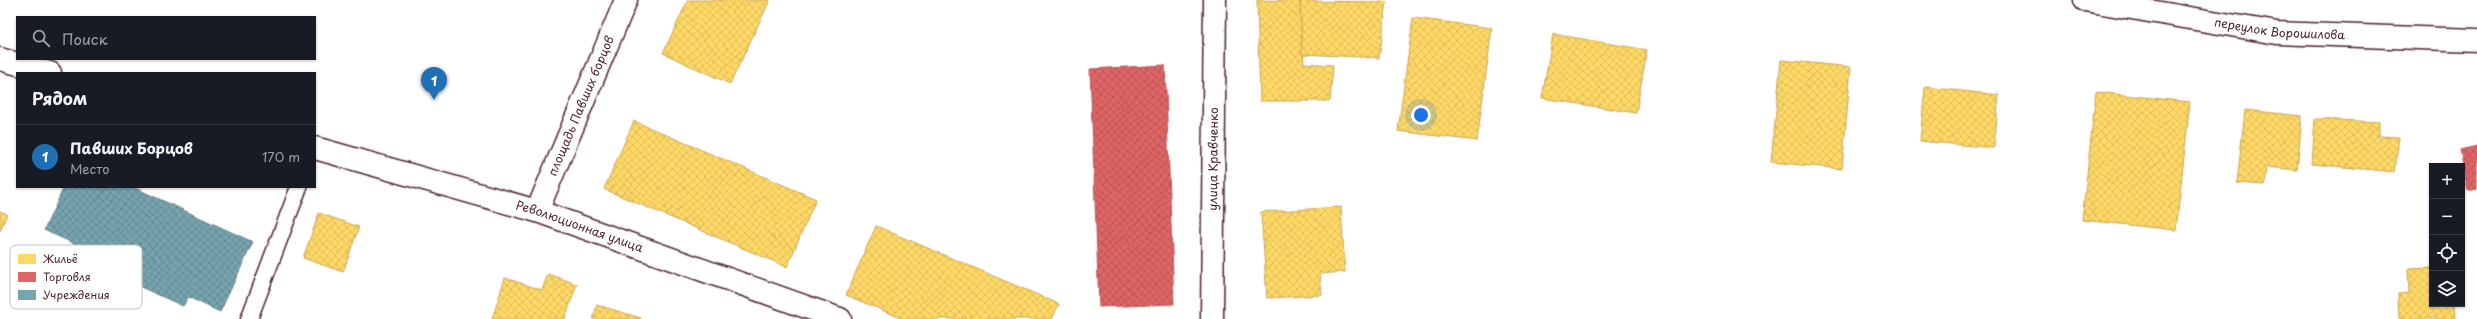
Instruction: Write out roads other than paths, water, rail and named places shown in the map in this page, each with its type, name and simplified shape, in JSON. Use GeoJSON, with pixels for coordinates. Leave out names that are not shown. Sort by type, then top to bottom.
{"type":"FeatureCollection","features":[{"type":"Feature","properties":{"kind":"street","name":"площадь Павших борцов"},"geometry":{"type":"LineString","coordinates":[[537,211],[626,0]]}},
{"type":"Feature","properties":{"kind":"street","name":"улица Кравченко"},"geometry":{"type":"LineString","coordinates":[[1212,319],[1215,0]]}},
{"type":"Feature","properties":{"kind":"street","name":"переулок Ворошилова"},"geometry":{"type":"LineString","coordinates":[[2085,0],[2277,33],[2477,40]]}},
{"type":"Feature","properties":{"kind":"street"},"geometry":{"type":"LineString","coordinates":[[0,59],[46,72]]}},
{"type":"Feature","properties":{"kind":"street","name":"Революционная улица"},"geometry":{"type":"LineString","coordinates":[[316,148],[537,211],[840,319]]}},
{"type":"Feature","properties":{"kind":"lane"},"geometry":{"type":"LineString","coordinates":[[249,319],[298,188]]}},
{"type":"Feature","properties":{"kind":"place","name":"Павших Борцов"},"geometry":{"type":"Point","coordinates":[434,100]}}]}
